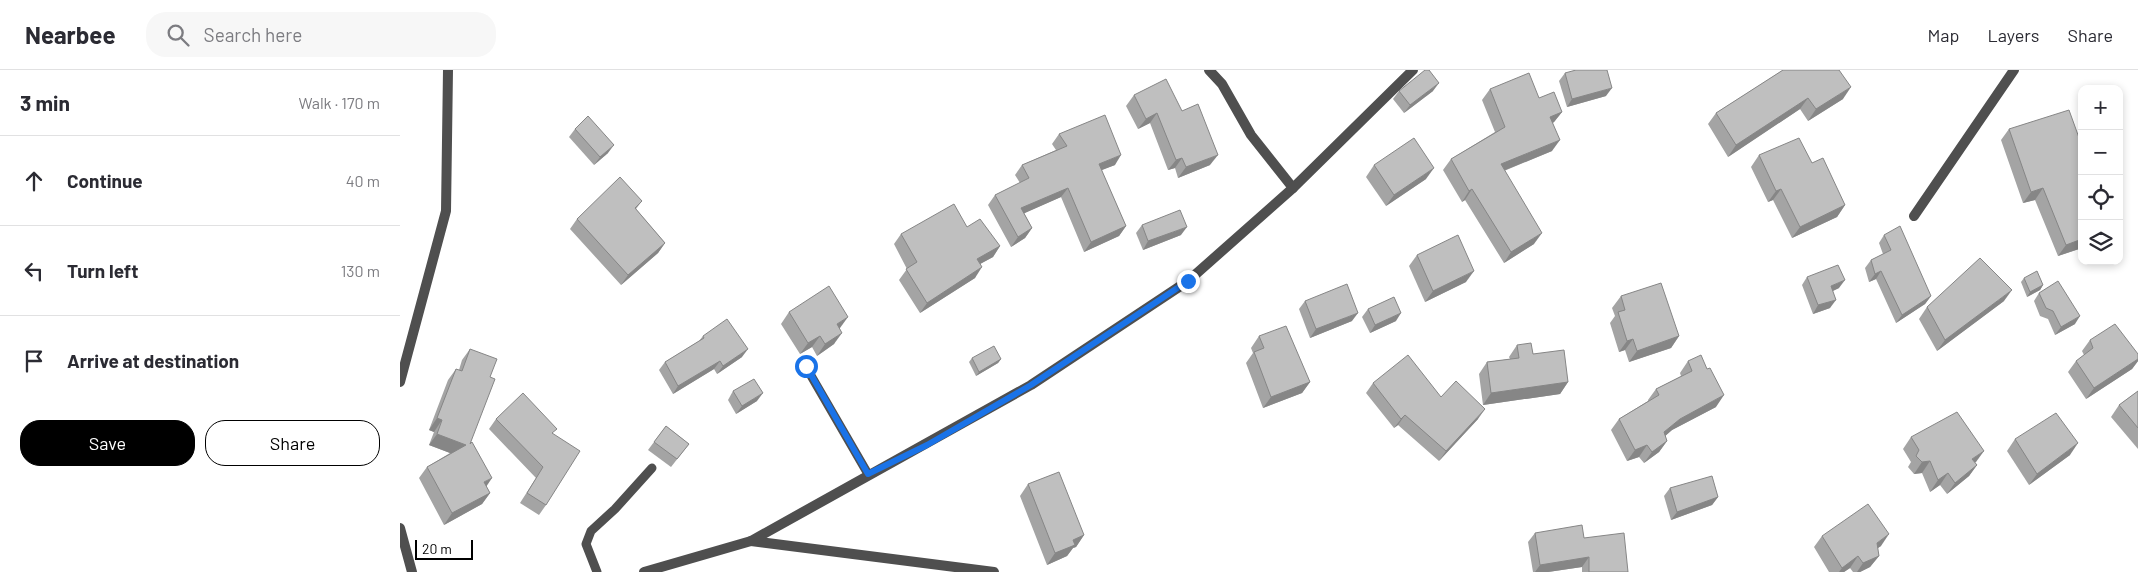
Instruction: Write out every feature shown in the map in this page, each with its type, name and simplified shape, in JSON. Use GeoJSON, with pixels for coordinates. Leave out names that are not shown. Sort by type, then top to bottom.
{"type":"FeatureCollection","features":[{"type":"Feature","properties":{"kind":"street"},"geometry":{"type":"LineString","coordinates":[[400,382],[446,211],[448,70]]}},
{"type":"Feature","properties":{"kind":"street"},"geometry":{"type":"LineString","coordinates":[[1209,70],[1222,84],[1251,135],[1293,188]]}},
{"type":"Feature","properties":{"kind":"street"},"geometry":{"type":"LineString","coordinates":[[644,572],[751,541],[868,474],[927,445],[1031,385],[1188,281],[1293,188],[1413,70]]}},
{"type":"Feature","properties":{"kind":"street"},"geometry":{"type":"LineString","coordinates":[[1914,216],[2014,70]]}},
{"type":"Feature","properties":{"kind":"street"},"geometry":{"type":"LineString","coordinates":[[400,528],[412,572]]}},
{"type":"Feature","properties":{"kind":"street"},"geometry":{"type":"LineString","coordinates":[[751,541],[994,572]]}},
{"type":"Feature","properties":{"kind":"lane"},"geometry":{"type":"LineString","coordinates":[[806,366],[868,474]]}},
{"type":"Feature","properties":{"kind":"lane"},"geometry":{"type":"LineString","coordinates":[[598,572],[586,544],[591,531],[615,509],[652,468]]}},
{"type":"Feature","properties":{"kind":"building"},"geometry":{"type":"Polygon","coordinates":[[[1425,70],[1429,70],[1439,83],[1410,105],[1399,91],[1425,70]]]}},
{"type":"Feature","properties":{"kind":"building"},"geometry":{"type":"Polygon","coordinates":[[[1576,70],[1607,70],[1612,88],[1572,99],[1565,73],[1576,70]]]}},
{"type":"Feature","properties":{"kind":"building"},"geometry":{"type":"Polygon","coordinates":[[[1783,70],[1839,70],[1851,87],[1816,109],[1808,98],[1736,145],[1716,113],[1783,70]]]}},
{"type":"Feature","properties":{"kind":"building"},"geometry":{"type":"Polygon","coordinates":[[[1529,73],[1539,98],[1554,92],[1562,112],[1550,117],[1560,140],[1501,164],[1542,233],[1511,252],[1472,189],[1469,191],[1451,159],[1505,127],[1490,89],[1529,73]]]}},
{"type":"Feature","properties":{"kind":"building"},"geometry":{"type":"Polygon","coordinates":[[[1166,79],[1182,111],[1198,104],[1218,155],[1186,167],[1182,158],[1176,160],[1157,113],[1146,119],[1134,95],[1166,79]]]}},
{"type":"Feature","properties":{"kind":"building"},"geometry":{"type":"Polygon","coordinates":[[[2069,110],[2078,135],[2078,240],[2066,245],[2043,188],[2031,192],[2009,129],[2069,110]]]}},
{"type":"Feature","properties":{"kind":"building"},"geometry":{"type":"Polygon","coordinates":[[[1105,115],[1121,155],[1099,164],[1126,226],[1091,242],[1068,188],[1021,208],[1032,228],[1018,237],[995,195],[1029,178],[1022,165],[1067,146],[1059,134],[1105,115]]]}},
{"type":"Feature","properties":{"kind":"building"},"geometry":{"type":"Polygon","coordinates":[[[588,116],[614,145],[600,157],[575,129],[588,116]]]}},
{"type":"Feature","properties":{"kind":"building"},"geometry":{"type":"Polygon","coordinates":[[[1414,138],[1434,168],[1394,195],[1374,165],[1414,138]]]}},
{"type":"Feature","properties":{"kind":"building"},"geometry":{"type":"Polygon","coordinates":[[[1799,138],[1812,163],[1823,158],[1845,205],[1800,227],[1781,189],[1776,191],[1759,155],[1799,138]]]}},
{"type":"Feature","properties":{"kind":"building"},"geometry":{"type":"Polygon","coordinates":[[[620,177],[642,201],[635,208],[665,243],[628,275],[577,219],[620,177]]]}},
{"type":"Feature","properties":{"kind":"building"},"geometry":{"type":"Polygon","coordinates":[[[954,204],[967,227],[980,219],[1000,246],[977,259],[982,267],[927,303],[906,269],[917,262],[901,234],[954,204]]]}},
{"type":"Feature","properties":{"kind":"building"},"geometry":{"type":"Polygon","coordinates":[[[1180,210],[1187,227],[1148,241],[1142,225],[1180,210]]]}},
{"type":"Feature","properties":{"kind":"building"},"geometry":{"type":"Polygon","coordinates":[[[1900,226],[1931,296],[1902,315],[1881,271],[1875,274],[1871,260],[1891,250],[1884,235],[1900,226]]]}},
{"type":"Feature","properties":{"kind":"building"},"geometry":{"type":"Polygon","coordinates":[[[1458,235],[1474,271],[1433,291],[1417,255],[1458,235]]]}},
{"type":"Feature","properties":{"kind":"building"},"geometry":{"type":"Polygon","coordinates":[[[1980,258],[2012,290],[1945,340],[1927,307],[1980,258]]]}},
{"type":"Feature","properties":{"kind":"building"},"geometry":{"type":"Polygon","coordinates":[[[1838,265],[1845,280],[1831,286],[1836,300],[1818,305],[1807,277],[1838,265]]]}},
{"type":"Feature","properties":{"kind":"building"},"geometry":{"type":"Polygon","coordinates":[[[2037,271],[2043,285],[2030,292],[2024,278],[2037,271]]]}},
{"type":"Feature","properties":{"kind":"building"},"geometry":{"type":"Polygon","coordinates":[[[2058,281],[2080,316],[2061,327],[2053,311],[2046,308],[2039,293],[2058,281]]]}},
{"type":"Feature","properties":{"kind":"building"},"geometry":{"type":"Polygon","coordinates":[[[1661,283],[1679,336],[1637,351],[1633,339],[1627,341],[1618,312],[1625,310],[1621,296],[1661,283]]]}},
{"type":"Feature","properties":{"kind":"building"},"geometry":{"type":"Polygon","coordinates":[[[1347,284],[1358,313],[1316,329],[1305,301],[1347,284]]]}},
{"type":"Feature","properties":{"kind":"building"},"geometry":{"type":"Polygon","coordinates":[[[829,286],[848,317],[837,324],[842,333],[825,344],[820,336],[808,343],[789,312],[829,286]]]}},
{"type":"Feature","properties":{"kind":"building"},"geometry":{"type":"Polygon","coordinates":[[[1394,297],[1401,313],[1375,325],[1368,309],[1394,297]]]}},
{"type":"Feature","properties":{"kind":"building"},"geometry":{"type":"Polygon","coordinates":[[[727,319],[748,349],[723,366],[720,361],[678,386],[665,362],[704,338],[703,336],[727,319]]]}},
{"type":"Feature","properties":{"kind":"building"},"geometry":{"type":"Polygon","coordinates":[[[2115,324],[2138,354],[2138,359],[2094,388],[2076,361],[2093,348],[2090,340],[2115,324]]]}},
{"type":"Feature","properties":{"kind":"building"},"geometry":{"type":"Polygon","coordinates":[[[1286,326],[1310,382],[1271,397],[1254,352],[1264,348],[1259,336],[1286,326]]]}},
{"type":"Feature","properties":{"kind":"building"},"geometry":{"type":"Polygon","coordinates":[[[1531,343],[1533,354],[1564,350],[1568,382],[1491,393],[1487,362],[1519,358],[1517,345],[1531,343]]]}},
{"type":"Feature","properties":{"kind":"building"},"geometry":{"type":"Polygon","coordinates":[[[994,346],[1001,359],[979,372],[972,358],[994,346]]]}},
{"type":"Feature","properties":{"kind":"building"},"geometry":{"type":"Polygon","coordinates":[[[470,349],[497,359],[490,377],[495,379],[470,444],[472,442],[492,478],[484,482],[490,493],[452,513],[427,467],[466,445],[437,434],[442,420],[437,418],[456,369],[462,371],[470,349]]]}},
{"type":"Feature","properties":{"kind":"building"},"geometry":{"type":"Polygon","coordinates":[[[1408,355],[1441,397],[1456,381],[1485,409],[1446,451],[1405,415],[1401,419],[1373,383],[1408,355]]]}},
{"type":"Feature","properties":{"kind":"building"},"geometry":{"type":"Polygon","coordinates":[[[1701,355],[1707,369],[1710,368],[1724,395],[1680,419],[1664,432],[1667,441],[1652,452],[1647,445],[1635,450],[1619,419],[1659,395],[1656,389],[1692,371],[1688,361],[1701,355]]]}},
{"type":"Feature","properties":{"kind":"building"},"geometry":{"type":"Polygon","coordinates":[[[754,379],[763,393],[742,406],[733,391],[754,379]]]}},
{"type":"Feature","properties":{"kind":"building"},"geometry":{"type":"Polygon","coordinates":[[[2138,391],[2138,428],[2119,405],[2138,391]]]}},
{"type":"Feature","properties":{"kind":"building"},"geometry":{"type":"Polygon","coordinates":[[[523,393],[557,429],[552,433],[580,451],[546,505],[527,493],[543,467],[496,419],[523,393]]]}},
{"type":"Feature","properties":{"kind":"building"},"geometry":{"type":"Polygon","coordinates":[[[1957,412],[1984,451],[1972,459],[1977,465],[1955,483],[1948,473],[1938,480],[1930,461],[1922,462],[1916,456],[1919,450],[1911,437],[1957,412]]]}},
{"type":"Feature","properties":{"kind":"building"},"geometry":{"type":"Polygon","coordinates":[[[2056,413],[2078,443],[2037,474],[2015,439],[2056,413]]]}},
{"type":"Feature","properties":{"kind":"building"},"geometry":{"type":"Polygon","coordinates":[[[666,426],[689,444],[677,459],[654,442],[666,426]]]}},
{"type":"Feature","properties":{"kind":"building"},"geometry":{"type":"Polygon","coordinates":[[[1059,472],[1084,535],[1073,540],[1075,545],[1055,553],[1028,484],[1059,472]]]}},
{"type":"Feature","properties":{"kind":"building"},"geometry":{"type":"Polygon","coordinates":[[[1712,476],[1718,497],[1677,512],[1670,488],[1712,476]]]}},
{"type":"Feature","properties":{"kind":"building"},"geometry":{"type":"Polygon","coordinates":[[[1868,504],[1889,534],[1877,543],[1879,556],[1863,563],[1858,556],[1842,568],[1822,536],[1868,504]]]}},
{"type":"Feature","properties":{"kind":"building"},"geometry":{"type":"Polygon","coordinates":[[[1582,525],[1584,538],[1624,533],[1628,572],[1589,572],[1589,557],[1540,565],[1535,533],[1582,525]]]}},
{"type":"Feature","properties":{"kind":"route"},"geometry":{"type":"LineString","coordinates":[[806,366],[868,474],[927,445],[1031,385],[1188,281]]}}]}
